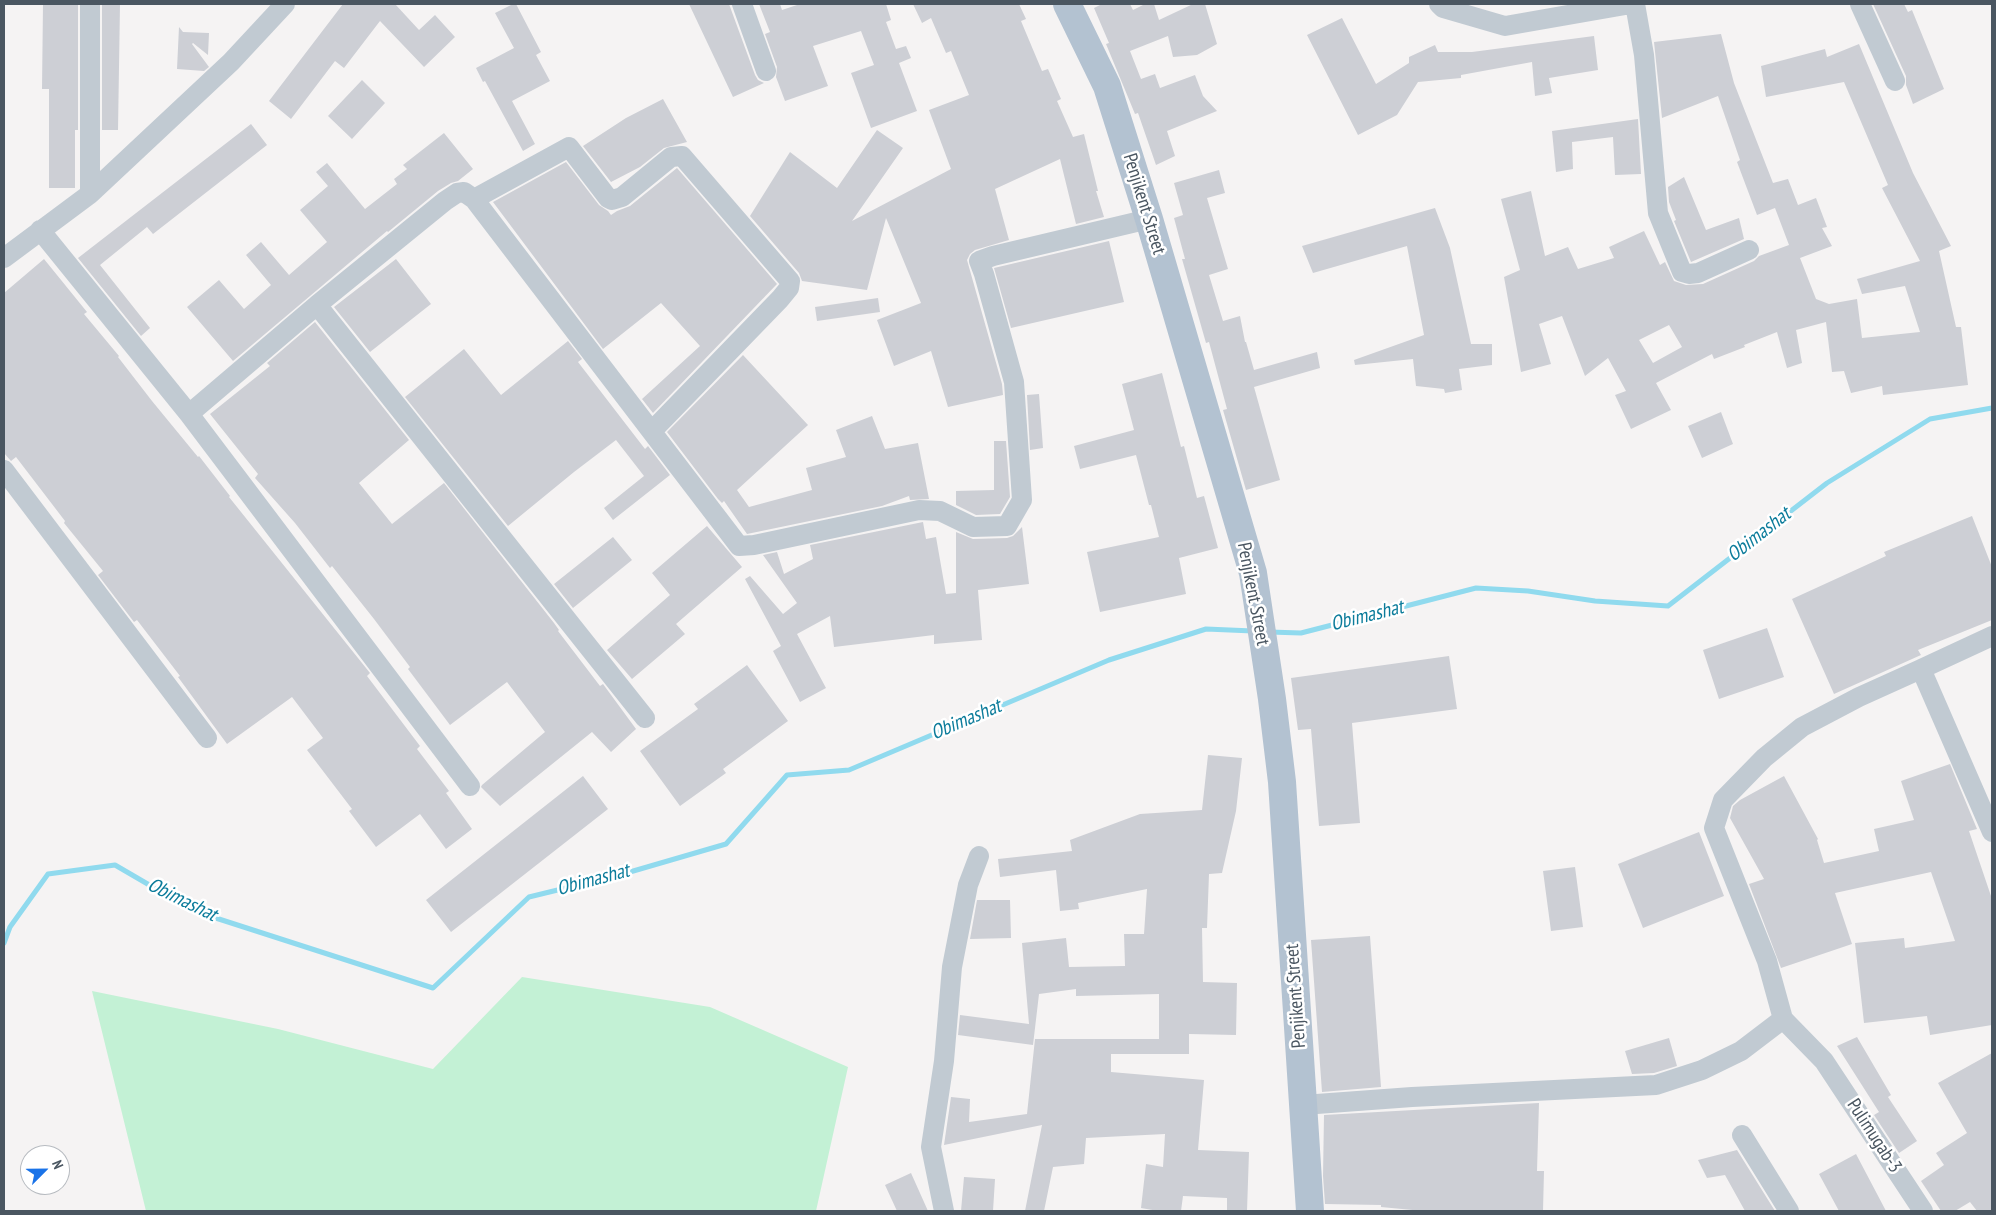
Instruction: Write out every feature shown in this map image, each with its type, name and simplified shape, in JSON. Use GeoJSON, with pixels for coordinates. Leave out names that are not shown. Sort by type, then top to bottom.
{"type":"FeatureCollection","features":[{"type":"Feature","properties":{"kind":"main road","name":"Penjikent Street"},"geometry":{"type":"LineString","coordinates":[[1067,4],[1107,86],[1149,219],[1253,573],[1272,699],[1282,782],[1310,1211]]}},
{"type":"Feature","properties":{"kind":"street"},"geometry":{"type":"LineString","coordinates":[[90,4],[90,194]]}},
{"type":"Feature","properties":{"kind":"street"},"geometry":{"type":"LineString","coordinates":[[4,258],[90,194],[231,62],[285,4]]}},
{"type":"Feature","properties":{"kind":"street"},"geometry":{"type":"LineString","coordinates":[[742,4],[766,71]]}},
{"type":"Feature","properties":{"kind":"street"},"geometry":{"type":"LineString","coordinates":[[1438,4],[1444,8],[1505,26],[1630,4]]}},
{"type":"Feature","properties":{"kind":"street"},"geometry":{"type":"LineString","coordinates":[[1635,4],[1644,55],[1658,213],[1682,272],[1689,274],[1698,273],[1749,250]]}},
{"type":"Feature","properties":{"kind":"street"},"geometry":{"type":"LineString","coordinates":[[1860,4],[1895,81]]}},
{"type":"Feature","properties":{"kind":"street"},"geometry":{"type":"LineString","coordinates":[[474,199],[570,146],[608,198],[612,200],[622,196],[671,157],[682,156],[790,281],[790,288],[780,299],[652,431]]}},
{"type":"Feature","properties":{"kind":"street"},"geometry":{"type":"LineString","coordinates":[[190,414],[317,304],[452,196],[464,192],[474,199],[738,546],[754,545],[919,510],[940,511],[973,527],[1006,526],[1022,500],[1014,382],[979,261],[1149,219]]}},
{"type":"Feature","properties":{"kind":"street"},"geometry":{"type":"LineString","coordinates":[[40,230],[190,414],[470,786]]}},
{"type":"Feature","properties":{"kind":"street"},"geometry":{"type":"LineString","coordinates":[[317,304],[646,718]]}},
{"type":"Feature","properties":{"kind":"street"},"geometry":{"type":"LineString","coordinates":[[4,470],[207,738]]}},
{"type":"Feature","properties":{"kind":"street"},"geometry":{"type":"LineString","coordinates":[[1303,1105],[1412,1097],[1656,1084],[1702,1070],[1741,1051],[1783,1019],[1767,961],[1714,828],[1723,800],[1764,758],[1802,727],[1859,697],[1992,636]]}},
{"type":"Feature","properties":{"kind":"street"},"geometry":{"type":"LineString","coordinates":[[1921,669],[1992,832]]}},
{"type":"Feature","properties":{"kind":"street"},"geometry":{"type":"LineString","coordinates":[[944,1211],[931,1146],[944,1062],[952,967],[968,885],[979,856]]}},
{"type":"Feature","properties":{"kind":"street","name":"Pulimugab-3"},"geometry":{"type":"LineString","coordinates":[[1783,1019],[1824,1061],[1924,1211]]}},
{"type":"Feature","properties":{"kind":"street"},"geometry":{"type":"LineString","coordinates":[[1742,1135],[1789,1211]]}},
{"type":"Feature","properties":{"kind":"green space"},"geometry":{"type":"Polygon","coordinates":[[[522,977],[710,1007],[848,1067],[816,1211],[146,1211],[92,991],[278,1029],[433,1069],[522,977]]]}},
{"type":"Feature","properties":{"kind":"building"},"geometry":{"type":"Polygon","coordinates":[[[43,4],[78,4],[78,130],[75,130],[75,188],[49,188],[49,89],[42,89],[43,4]]]}},
{"type":"Feature","properties":{"kind":"building"},"geometry":{"type":"Polygon","coordinates":[[[102,4],[120,4],[118,130],[102,130],[102,4]]]}},
{"type":"Feature","properties":{"kind":"building"},"geometry":{"type":"Polygon","coordinates":[[[343,4],[395,4],[419,30],[435,15],[455,37],[424,67],[380,21],[344,68],[335,61],[291,119],[269,101],[343,4]]]}},
{"type":"Feature","properties":{"kind":"building"},"geometry":{"type":"Polygon","coordinates":[[[516,4],[541,52],[536,55],[550,81],[512,101],[535,144],[523,151],[476,68],[514,48],[495,13],[516,4]]]}},
{"type":"Feature","properties":{"kind":"building"},"geometry":{"type":"Polygon","coordinates":[[[689,4],[729,4],[755,75],[758,80],[764,83],[733,97],[689,4]]]}},
{"type":"Feature","properties":{"kind":"building"},"geometry":{"type":"Polygon","coordinates":[[[759,4],[780,4],[782,10],[800,4],[886,4],[891,20],[886,22],[896,49],[906,46],[911,58],[899,63],[917,111],[871,128],[851,73],[874,65],[861,31],[813,46],[828,86],[785,101],[776,77],[777,67],[765,34],[770,32],[759,4]]]}},
{"type":"Feature","properties":{"kind":"building"},"geometry":{"type":"Polygon","coordinates":[[[913,4],[1019,4],[1026,19],[1021,21],[1042,71],[1048,69],[1061,99],[1057,101],[1073,137],[1084,134],[1098,191],[1096,191],[1104,217],[1076,224],[1060,159],[995,189],[1009,240],[975,250],[967,260],[1002,384],[1003,395],[948,407],[931,351],[894,366],[877,320],[921,303],[886,218],[867,290],[802,281],[799,273],[750,216],[790,152],[837,188],[877,130],[903,148],[852,221],[951,169],[929,110],[969,95],[951,51],[946,53],[931,18],[922,23],[913,4]]]}},
{"type":"Feature","properties":{"kind":"building"},"geometry":{"type":"Polygon","coordinates":[[[1102,4],[1130,4],[1133,10],[1145,4],[1154,4],[1159,20],[1193,4],[1205,4],[1217,44],[1197,55],[1173,57],[1168,36],[1130,51],[1141,79],[1155,74],[1160,88],[1195,75],[1203,96],[1217,111],[1167,131],[1175,156],[1156,165],[1138,113],[1135,114],[1106,44],[1109,43],[1094,8],[1102,4]]]}},
{"type":"Feature","properties":{"kind":"building"},"geometry":{"type":"Polygon","coordinates":[[[1873,4],[1904,4],[1908,12],[1912,10],[1944,89],[1913,104],[1906,85],[1906,76],[1873,4]]]}},
{"type":"Feature","properties":{"kind":"building"},"geometry":{"type":"Polygon","coordinates":[[[1342,18],[1376,84],[1409,63],[1409,57],[1435,45],[1438,52],[1472,52],[1594,36],[1598,70],[1549,78],[1552,93],[1535,96],[1532,62],[1461,75],[1461,78],[1418,82],[1397,115],[1358,135],[1307,35],[1342,18]]]}},
{"type":"Feature","properties":{"kind":"building"},"geometry":{"type":"Polygon","coordinates":[[[179,27],[183,32],[209,33],[208,55],[192,44],[209,67],[204,71],[177,69],[179,27]]]}},
{"type":"Feature","properties":{"kind":"building"},"geometry":{"type":"Polygon","coordinates":[[[1721,34],[1734,83],[1773,183],[1788,179],[1798,205],[1816,198],[1827,227],[1822,228],[1832,246],[1800,258],[1816,299],[1829,304],[1857,299],[1862,338],[1920,332],[1905,286],[1862,294],[1857,279],[1920,261],[1882,188],[1888,185],[1844,82],[1766,97],[1761,66],[1825,49],[1827,57],[1859,44],[1913,173],[1951,246],[1939,251],[1956,327],[1961,327],[1968,385],[1883,395],[1882,386],[1851,393],[1844,371],[1832,372],[1826,322],[1796,330],[1802,363],[1787,368],[1777,332],[1714,359],[1712,354],[1656,383],[1671,410],[1631,429],[1615,395],[1626,391],[1608,358],[1585,376],[1562,316],[1539,324],[1551,364],[1521,372],[1504,277],[1520,270],[1501,199],[1531,191],[1545,256],[1568,247],[1578,269],[1614,258],[1609,247],[1644,231],[1660,265],[1665,262],[1674,281],[1686,285],[1703,284],[1754,261],[1759,256],[1789,245],[1775,208],[1757,215],[1737,162],[1740,160],[1718,96],[1662,118],[1654,42],[1721,34]],[[1669,325],[1639,340],[1653,363],[1682,347],[1669,325]]]}},
{"type":"Feature","properties":{"kind":"building"},"geometry":{"type":"Polygon","coordinates":[[[362,80],[385,103],[352,139],[328,116],[362,80]]]}},
{"type":"Feature","properties":{"kind":"building"},"geometry":{"type":"Polygon","coordinates":[[[663,99],[687,142],[664,148],[640,167],[611,182],[583,146],[626,118],[663,99]]]}},
{"type":"Feature","properties":{"kind":"building"},"geometry":{"type":"Polygon","coordinates":[[[1638,119],[1641,174],[1615,175],[1613,137],[1572,142],[1573,169],[1556,172],[1552,131],[1638,119]]]}},
{"type":"Feature","properties":{"kind":"building"},"geometry":{"type":"Polygon","coordinates":[[[251,124],[267,145],[153,234],[147,227],[100,265],[150,328],[141,336],[78,258],[251,124]]]}},
{"type":"Feature","properties":{"kind":"building"},"geometry":{"type":"Polygon","coordinates":[[[444,133],[473,169],[458,181],[438,191],[387,231],[233,361],[187,307],[219,280],[244,309],[271,285],[246,255],[261,242],[289,275],[327,242],[300,210],[328,186],[316,172],[327,163],[365,209],[397,184],[394,179],[407,169],[403,165],[444,133]]]}},
{"type":"Feature","properties":{"kind":"building"},"geometry":{"type":"Polygon","coordinates":[[[566,162],[599,205],[611,215],[630,206],[677,168],[777,284],[653,413],[642,399],[700,346],[661,303],[603,349],[493,202],[566,162]]]}},
{"type":"Feature","properties":{"kind":"building"},"geometry":{"type":"Polygon","coordinates":[[[1219,170],[1225,193],[1207,198],[1228,269],[1209,275],[1223,321],[1240,316],[1245,342],[1254,370],[1317,352],[1320,368],[1254,387],[1280,480],[1246,490],[1223,410],[1227,409],[1209,342],[1206,343],[1182,259],[1185,259],[1174,218],[1183,215],[1174,183],[1219,170]]]}},
{"type":"Feature","properties":{"kind":"building"},"geometry":{"type":"Polygon","coordinates":[[[1684,177],[1706,230],[1739,218],[1744,239],[1691,262],[1674,221],[1676,220],[1669,202],[1668,187],[1684,177]]]}},
{"type":"Feature","properties":{"kind":"building"},"geometry":{"type":"Polygon","coordinates":[[[1435,208],[1450,248],[1471,344],[1492,344],[1492,365],[1459,369],[1462,390],[1445,393],[1444,389],[1416,386],[1413,359],[1355,365],[1354,360],[1424,335],[1407,246],[1313,273],[1302,246],[1435,208]]]}},
{"type":"Feature","properties":{"kind":"building"},"geometry":{"type":"Polygon","coordinates":[[[1109,241],[1124,302],[1011,328],[994,268],[1109,241]]]}},
{"type":"Feature","properties":{"kind":"building"},"geometry":{"type":"Polygon","coordinates":[[[44,259],[87,312],[84,314],[119,356],[152,401],[199,456],[229,497],[370,673],[367,676],[420,746],[417,749],[449,791],[446,793],[472,829],[446,849],[420,814],[376,847],[349,811],[352,809],[307,750],[323,738],[292,697],[227,744],[178,677],[180,676],[137,620],[134,622],[98,575],[103,571],[64,523],[65,521],[16,457],[11,461],[4,453],[4,293],[44,259]]]}},
{"type":"Feature","properties":{"kind":"building"},"geometry":{"type":"Polygon","coordinates":[[[396,259],[431,304],[370,352],[334,307],[396,259]]]}},
{"type":"Feature","properties":{"kind":"building"},"geometry":{"type":"Polygon","coordinates":[[[878,298],[880,312],[817,321],[815,307],[878,298]]]}},
{"type":"Feature","properties":{"kind":"building"},"geometry":{"type":"Polygon","coordinates":[[[315,322],[409,440],[359,483],[392,524],[444,483],[554,623],[600,686],[603,684],[636,729],[611,752],[592,732],[500,806],[481,787],[482,785],[545,732],[507,682],[450,725],[408,669],[410,667],[374,619],[332,566],[330,568],[295,523],[255,478],[258,474],[210,414],[270,366],[267,363],[315,322]]]}},
{"type":"Feature","properties":{"kind":"building"},"geometry":{"type":"Polygon","coordinates":[[[568,341],[582,359],[578,362],[645,449],[648,446],[670,475],[613,520],[604,508],[644,476],[616,440],[508,526],[405,397],[464,349],[501,395],[568,341]]]}},
{"type":"Feature","properties":{"kind":"building"},"geometry":{"type":"Polygon","coordinates":[[[743,355],[808,425],[737,490],[749,507],[812,490],[806,468],[846,457],[836,430],[872,416],[885,449],[918,443],[929,499],[910,500],[909,496],[882,506],[747,534],[724,501],[722,503],[718,499],[667,432],[743,355]]]}},
{"type":"Feature","properties":{"kind":"building"},"geometry":{"type":"Polygon","coordinates":[[[1162,373],[1181,447],[1184,446],[1197,498],[1204,496],[1218,548],[1179,558],[1186,594],[1100,612],[1087,552],[1159,537],[1136,455],[1080,469],[1074,446],[1134,430],[1122,384],[1162,373]]]}},
{"type":"Feature","properties":{"kind":"building"},"geometry":{"type":"Polygon","coordinates":[[[1039,394],[1043,448],[1030,450],[1027,395],[1039,394]]]}},
{"type":"Feature","properties":{"kind":"building"},"geometry":{"type":"Polygon","coordinates":[[[1721,412],[1733,444],[1702,458],[1688,426],[1721,412]]]}},
{"type":"Feature","properties":{"kind":"building"},"geometry":{"type":"Polygon","coordinates":[[[994,441],[1006,441],[1010,497],[1000,514],[976,515],[956,505],[956,491],[994,490],[994,441]]]}},
{"type":"Feature","properties":{"kind":"building"},"geometry":{"type":"Polygon","coordinates":[[[1972,516],[1992,567],[1992,620],[1918,650],[1921,655],[1834,694],[1792,599],[1886,556],[1884,552],[1972,516]]]}},
{"type":"Feature","properties":{"kind":"building"},"geometry":{"type":"Polygon","coordinates":[[[923,522],[926,539],[936,537],[946,594],[956,593],[956,532],[973,539],[1007,538],[1013,536],[1022,527],[1029,584],[978,590],[982,640],[934,644],[934,635],[834,647],[830,616],[797,634],[826,688],[800,702],[773,651],[781,646],[745,579],[750,576],[783,614],[797,603],[763,555],[777,552],[784,574],[813,559],[810,545],[923,522]]]}},
{"type":"Feature","properties":{"kind":"building"},"geometry":{"type":"Polygon","coordinates":[[[707,526],[742,567],[676,624],[685,634],[632,679],[607,650],[670,595],[652,573],[707,526]]]}},
{"type":"Feature","properties":{"kind":"building"},"geometry":{"type":"Polygon","coordinates":[[[613,537],[632,560],[573,608],[554,584],[613,537]]]}},
{"type":"Feature","properties":{"kind":"building"},"geometry":{"type":"Polygon","coordinates":[[[1767,628],[1784,677],[1719,699],[1703,650],[1767,628]]]}},
{"type":"Feature","properties":{"kind":"building"},"geometry":{"type":"Polygon","coordinates":[[[1449,656],[1457,709],[1352,723],[1360,823],[1319,826],[1311,729],[1298,730],[1291,678],[1449,656]]]}},
{"type":"Feature","properties":{"kind":"building"},"geometry":{"type":"Polygon","coordinates":[[[747,665],[788,721],[723,769],[726,773],[680,806],[640,751],[698,709],[694,704],[747,665]]]}},
{"type":"Feature","properties":{"kind":"building"},"geometry":{"type":"Polygon","coordinates":[[[1208,755],[1242,758],[1236,811],[1222,873],[1209,874],[1207,928],[1202,928],[1203,982],[1237,983],[1236,1035],[1189,1034],[1189,1054],[1111,1054],[1111,1072],[1204,1080],[1198,1150],[1249,1152],[1247,1211],[1227,1211],[1227,1198],[1183,1196],[1181,1211],[1158,1211],[1141,1208],[1146,1164],[1163,1167],[1165,1134],[1086,1138],[1084,1164],[1053,1167],[1044,1211],[1025,1211],[1042,1125],[944,1145],[951,1097],[970,1099],[969,1122],[1027,1114],[1035,1039],[1159,1039],[1159,994],[1076,996],[1076,989],[1039,994],[1033,1045],[958,1035],[960,1015],[1029,1024],[1022,943],[1066,938],[1069,967],[1125,966],[1124,934],[1144,934],[1147,889],[1078,903],[1079,909],[1060,911],[1056,870],[1000,877],[998,859],[1072,851],[1070,840],[1140,814],[1202,810],[1208,755]]]}},
{"type":"Feature","properties":{"kind":"building"},"geometry":{"type":"Polygon","coordinates":[[[1950,764],[1977,829],[1969,831],[1992,899],[1992,1025],[1930,1035],[1927,1016],[1864,1023],[1855,943],[1904,938],[1905,948],[1955,941],[1931,872],[1835,893],[1852,944],[1781,968],[1749,884],[1764,879],[1730,818],[1733,806],[1740,800],[1784,776],[1818,839],[1824,863],[1879,851],[1874,829],[1914,820],[1901,781],[1950,764]]]}},
{"type":"Feature","properties":{"kind":"building"},"geometry":{"type":"Polygon","coordinates":[[[583,776],[608,809],[451,932],[426,900],[583,776]]]}},
{"type":"Feature","properties":{"kind":"building"},"geometry":{"type":"Polygon","coordinates":[[[1699,832],[1724,896],[1643,928],[1618,864],[1699,832]]]}},
{"type":"Feature","properties":{"kind":"building"},"geometry":{"type":"Polygon","coordinates":[[[1575,867],[1583,927],[1551,931],[1543,871],[1575,867]]]}},
{"type":"Feature","properties":{"kind":"building"},"geometry":{"type":"Polygon","coordinates":[[[977,900],[1010,900],[1011,938],[970,939],[977,900]]]}},
{"type":"Feature","properties":{"kind":"building"},"geometry":{"type":"Polygon","coordinates":[[[1370,936],[1381,1087],[1322,1092],[1311,940],[1370,936]]]}},
{"type":"Feature","properties":{"kind":"building"},"geometry":{"type":"Polygon","coordinates":[[[1857,1037],[1891,1095],[1888,1097],[1917,1141],[1899,1153],[1874,1115],[1879,1112],[1837,1046],[1857,1037]]]}},
{"type":"Feature","properties":{"kind":"building"},"geometry":{"type":"Polygon","coordinates":[[[1669,1038],[1677,1066],[1654,1073],[1632,1074],[1625,1051],[1669,1038]]]}},
{"type":"Feature","properties":{"kind":"building"},"geometry":{"type":"Polygon","coordinates":[[[1992,1053],[1992,1211],[1977,1211],[1970,1202],[1955,1211],[1941,1211],[1921,1181],[1944,1165],[1936,1153],[1967,1133],[1938,1083],[1992,1053]]]}},
{"type":"Feature","properties":{"kind":"building"},"geometry":{"type":"Polygon","coordinates":[[[1539,1103],[1537,1171],[1544,1171],[1543,1211],[1423,1211],[1381,1207],[1381,1205],[1325,1204],[1323,1176],[1324,1115],[1539,1103]]]}},
{"type":"Feature","properties":{"kind":"building"},"geometry":{"type":"Polygon","coordinates":[[[1737,1150],[1775,1211],[1745,1211],[1725,1175],[1707,1178],[1698,1160],[1737,1150]]]}},
{"type":"Feature","properties":{"kind":"building"},"geometry":{"type":"Polygon","coordinates":[[[1856,1154],[1886,1211],[1839,1211],[1819,1174],[1856,1154]]]}},
{"type":"Feature","properties":{"kind":"building"},"geometry":{"type":"Polygon","coordinates":[[[911,1173],[928,1211],[897,1211],[885,1185],[911,1173]]]}},
{"type":"Feature","properties":{"kind":"building"},"geometry":{"type":"Polygon","coordinates":[[[964,1177],[995,1179],[993,1211],[961,1211],[964,1177]]]}},
{"type":"Feature","properties":{"kind":"waterway","name":"Obimashat"},"geometry":{"type":"LineString","coordinates":[[1269,632],[1301,633],[1476,588],[1528,591],[1595,601],[1668,606],[1827,483],[1930,419],[1992,408]]}},
{"type":"Feature","properties":{"kind":"waterway","name":"Obimashat"},"geometry":{"type":"LineString","coordinates":[[4,943],[10,927],[48,874],[115,865],[194,911],[433,988],[529,897],[623,874],[726,844],[787,775],[849,770],[1109,660],[1206,629],[1253,631]]}}]}
